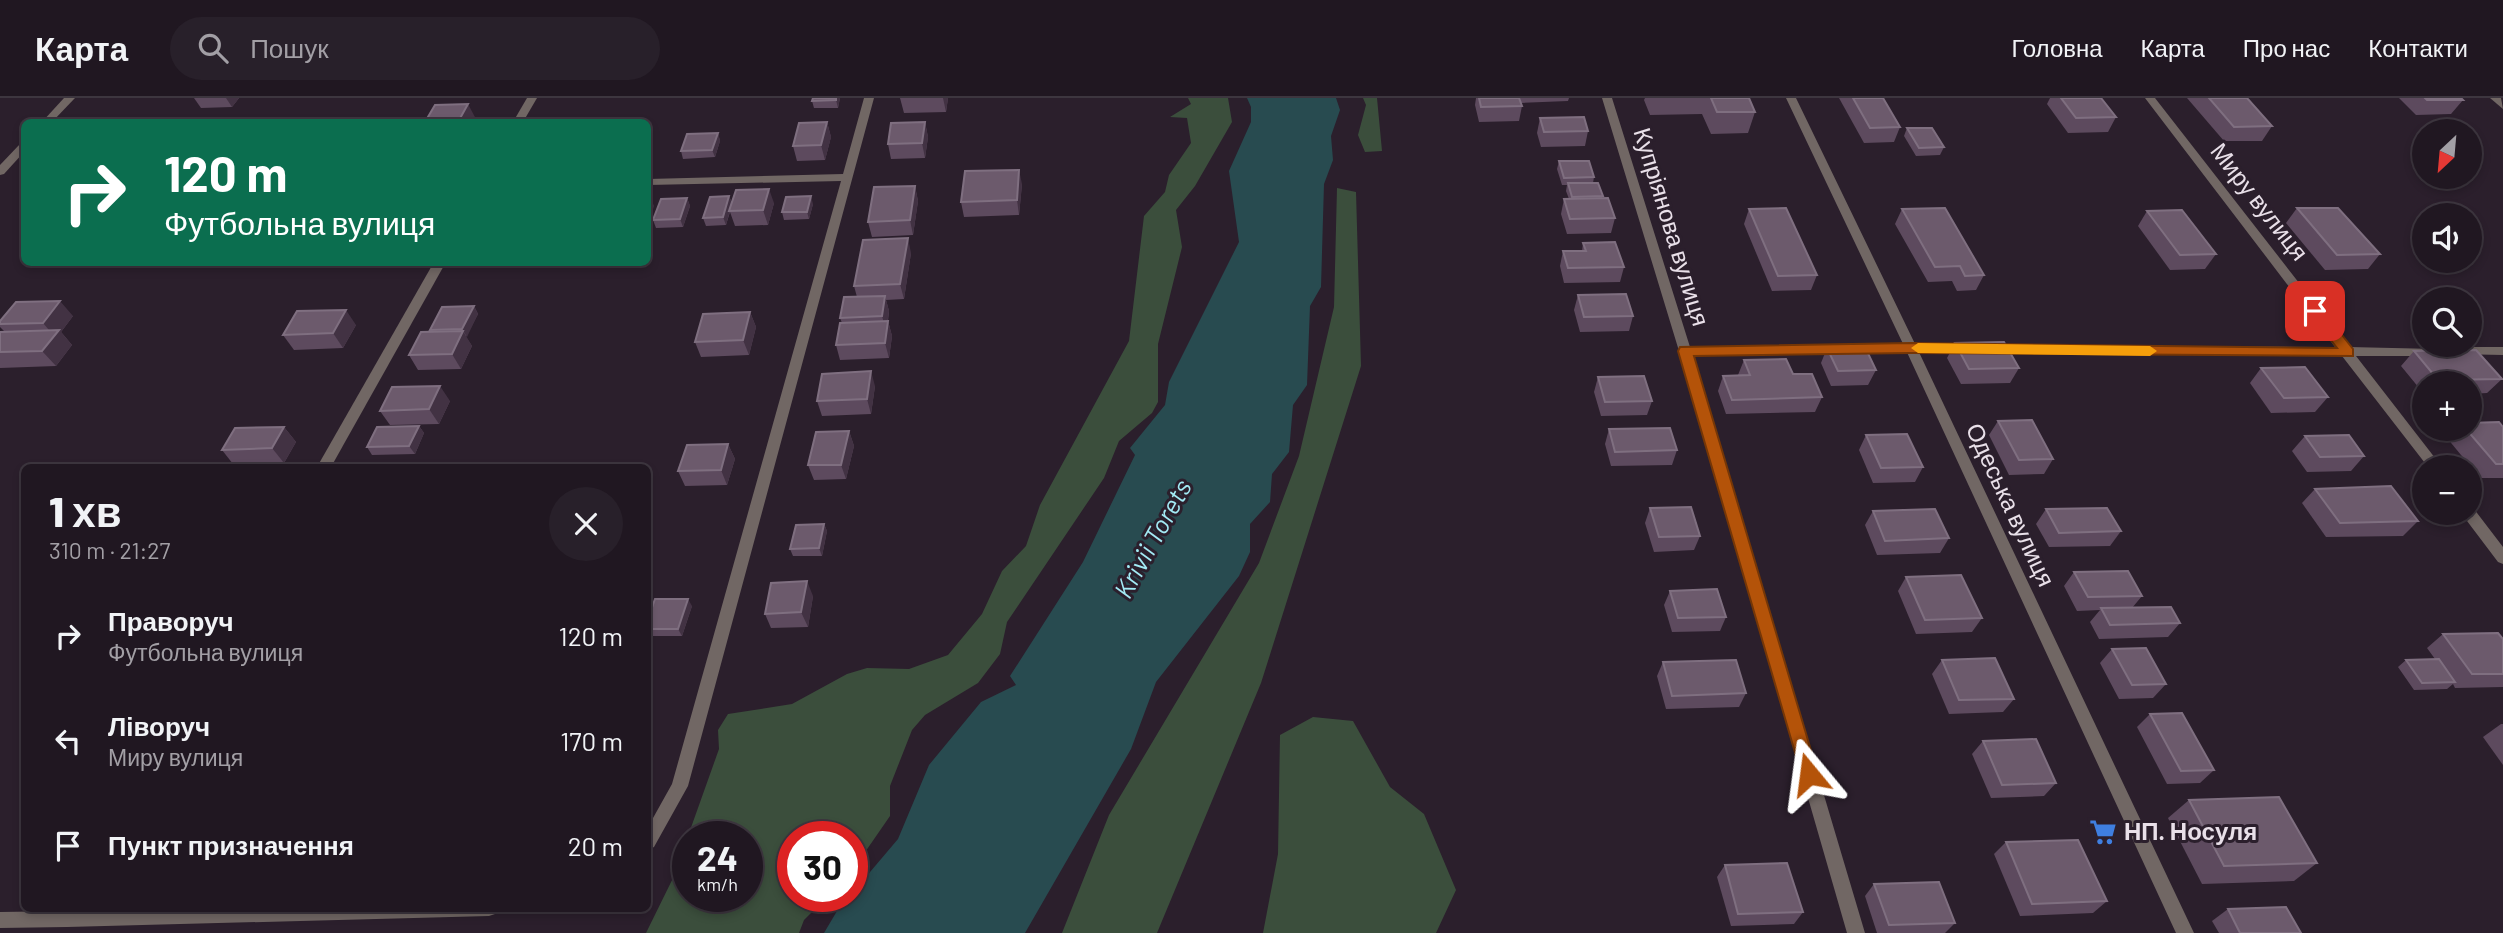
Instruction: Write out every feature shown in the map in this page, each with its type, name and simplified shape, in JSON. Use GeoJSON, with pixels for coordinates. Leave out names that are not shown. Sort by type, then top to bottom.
{"type":"FeatureCollection","features":[{"type":"Feature","properties":{"kind":"street"},"geometry":{"type":"LineString","coordinates":[[50,119],[70,98]]}},
{"type":"Feature","properties":{"kind":"street"},"geometry":{"type":"LineString","coordinates":[[520,119],[531,98]]}},
{"type":"Feature","properties":{"kind":"street"},"geometry":{"type":"LineString","coordinates":[[651,837],[680,786],[869,98]]}},
{"type":"Feature","properties":{"kind":"street","name":"Купріянова вулиця"},"geometry":{"type":"LineString","coordinates":[[1607,98],[1685,351],[1856,933]]}},
{"type":"Feature","properties":{"kind":"street","name":"Одеська вулиця"},"geometry":{"type":"LineString","coordinates":[[1791,98],[2185,933]]}},
{"type":"Feature","properties":{"kind":"street","name":"Миру вулиця"},"geometry":{"type":"LineString","coordinates":[[2150,98],[2426,455]]}},
{"type":"Feature","properties":{"kind":"street"},"geometry":{"type":"LineString","coordinates":[[2495,98],[2503,106]]}},
{"type":"Feature","properties":{"kind":"street"},"geometry":{"type":"LineString","coordinates":[[0,172],[21,149]]}},
{"type":"Feature","properties":{"kind":"street"},"geometry":{"type":"LineString","coordinates":[[651,183],[847,177]]}},
{"type":"Feature","properties":{"kind":"street"},"geometry":{"type":"LineString","coordinates":[[326,464],[438,266]]}},
{"type":"Feature","properties":{"kind":"street"},"geometry":{"type":"LineString","coordinates":[[1685,351],[1911,348],[2348,353],[2503,351]]}},
{"type":"Feature","properties":{"kind":"street"},"geometry":{"type":"LineString","coordinates":[[2478,525],[2503,558]]}},
{"type":"Feature","properties":{"kind":"street"},"geometry":{"type":"LineString","coordinates":[[0,920],[348,912]]}},
{"type":"Feature","properties":{"kind":"shaded area"},"geometry":{"type":"Polygon","coordinates":[[[1188,98],[1228,98],[1232,122],[1195,186],[1176,210],[1182,247],[1158,344],[1158,402],[1152,413],[1119,441],[1104,478],[1007,622],[1000,654],[978,683],[925,715],[912,730],[890,786],[890,816],[868,848],[868,821],[777,821],[777,912],[812,912],[804,920],[799,933],[646,933],[672,880],[672,912],[763,912],[763,821],[693,821],[719,749],[718,730],[728,714],[792,704],[847,674],[867,668],[909,669],[948,655],[982,614],[1002,571],[1026,546],[1040,505],[1129,341],[1144,216],[1165,192],[1169,175],[1191,143],[1187,118],[1170,117],[1191,104],[1188,98]]]}},
{"type":"Feature","properties":{"kind":"shaded area"},"geometry":{"type":"Polygon","coordinates":[[[1363,98],[1377,98],[1382,151],[1365,152],[1358,135],[1366,105],[1363,98]]]}},
{"type":"Feature","properties":{"kind":"shaded area"},"geometry":{"type":"Polygon","coordinates":[[[1337,188],[1356,192],[1361,366],[1261,683],[1157,933],[1062,933],[1109,815],[1259,563],[1299,456],[1334,307],[1337,188]]]}},
{"type":"Feature","properties":{"kind":"shaded area"},"geometry":{"type":"Polygon","coordinates":[[[1313,717],[1353,721],[1390,787],[1424,814],[1456,890],[1436,933],[1263,933],[1278,854],[1280,735],[1313,717]]]}},
{"type":"Feature","properties":{"kind":"water","name":"Krivii Torets"},"geometry":{"type":"Polygon","coordinates":[[[1247,98],[1336,98],[1340,110],[1331,136],[1333,160],[1324,184],[1321,287],[1310,306],[1307,385],[1293,405],[1289,452],[1272,474],[1270,502],[1250,524],[1250,552],[1239,576],[1156,682],[1131,749],[1025,933],[824,933],[836,912],[868,912],[868,874],[898,839],[929,765],[981,702],[1016,685],[1010,676],[1083,562],[1135,455],[1130,448],[1165,405],[1169,382],[1239,242],[1229,171],[1251,122],[1251,107],[1247,98]]]}},
{"type":"Feature","properties":{"kind":"building"},"geometry":{"type":"Polygon","coordinates":[[[813,98],[836,98],[836,100],[812,101],[813,98]]]}},
{"type":"Feature","properties":{"kind":"building"},"geometry":{"type":"Polygon","coordinates":[[[1479,98],[1519,98],[1522,106],[1481,107],[1479,98]]]}},
{"type":"Feature","properties":{"kind":"building"},"geometry":{"type":"Polygon","coordinates":[[[1711,98],[1749,98],[1755,112],[1717,112],[1711,98]]]}},
{"type":"Feature","properties":{"kind":"building"},"geometry":{"type":"Polygon","coordinates":[[[1853,98],[1883,98],[1900,127],[1870,128],[1853,98]]]}},
{"type":"Feature","properties":{"kind":"building"},"geometry":{"type":"Polygon","coordinates":[[[2061,98],[2101,98],[2116,117],[2076,118],[2061,98]]]}},
{"type":"Feature","properties":{"kind":"building"},"geometry":{"type":"Polygon","coordinates":[[[2209,98],[2247,98],[2272,126],[2234,127],[2209,98]]]}},
{"type":"Feature","properties":{"kind":"building"},"geometry":{"type":"Polygon","coordinates":[[[2425,98],[2461,98],[2463,100],[2427,100],[2425,98]]]}},
{"type":"Feature","properties":{"kind":"building"},"geometry":{"type":"Polygon","coordinates":[[[468,104],[460,119],[427,119],[435,105],[468,104]]]}},
{"type":"Feature","properties":{"kind":"building"},"geometry":{"type":"Polygon","coordinates":[[[1584,117],[1588,131],[1544,132],[1540,118],[1584,117]]]}},
{"type":"Feature","properties":{"kind":"building"},"geometry":{"type":"Polygon","coordinates":[[[827,122],[821,145],[793,146],[799,123],[827,122]]]}},
{"type":"Feature","properties":{"kind":"building"},"geometry":{"type":"Polygon","coordinates":[[[925,122],[922,143],[888,144],[891,123],[925,122]]]}},
{"type":"Feature","properties":{"kind":"building"},"geometry":{"type":"Polygon","coordinates":[[[1907,128],[1932,128],[1944,147],[1919,148],[1907,128]]]}},
{"type":"Feature","properties":{"kind":"building"},"geometry":{"type":"Polygon","coordinates":[[[718,133],[712,150],[681,151],[687,134],[718,133]]]}},
{"type":"Feature","properties":{"kind":"building"},"geometry":{"type":"Polygon","coordinates":[[[1559,161],[1589,161],[1594,177],[1564,178],[1559,161]]]}},
{"type":"Feature","properties":{"kind":"building"},"geometry":{"type":"Polygon","coordinates":[[[1019,170],[1017,200],[961,202],[965,171],[1019,170]]]}},
{"type":"Feature","properties":{"kind":"building"},"geometry":{"type":"Polygon","coordinates":[[[1568,183],[1598,183],[1603,196],[1572,197],[1568,183]]]}},
{"type":"Feature","properties":{"kind":"building"},"geometry":{"type":"Polygon","coordinates":[[[915,186],[910,220],[868,222],[874,187],[915,186]]]}},
{"type":"Feature","properties":{"kind":"building"},"geometry":{"type":"Polygon","coordinates":[[[769,189],[763,210],[729,211],[736,190],[769,189]]]}},
{"type":"Feature","properties":{"kind":"building"},"geometry":{"type":"Polygon","coordinates":[[[729,196],[723,217],[703,218],[710,197],[729,196]]]}},
{"type":"Feature","properties":{"kind":"building"},"geometry":{"type":"Polygon","coordinates":[[[811,196],[807,212],[782,212],[786,197],[811,196]]]}},
{"type":"Feature","properties":{"kind":"building"},"geometry":{"type":"Polygon","coordinates":[[[687,198],[680,219],[653,220],[661,199],[687,198]]]}},
{"type":"Feature","properties":{"kind":"building"},"geometry":{"type":"Polygon","coordinates":[[[1608,198],[1615,218],[1570,219],[1564,199],[1608,198]]]}},
{"type":"Feature","properties":{"kind":"building"},"geometry":{"type":"Polygon","coordinates":[[[1786,208],[1817,275],[1778,276],[1749,209],[1786,208]]]}},
{"type":"Feature","properties":{"kind":"building"},"geometry":{"type":"Polygon","coordinates":[[[1945,208],[1984,275],[1965,276],[1960,266],[1935,267],[1902,209],[1945,208]]]}},
{"type":"Feature","properties":{"kind":"building"},"geometry":{"type":"Polygon","coordinates":[[[2297,208],[2338,208],[2380,254],[2337,255],[2297,208]]]}},
{"type":"Feature","properties":{"kind":"building"},"geometry":{"type":"Polygon","coordinates":[[[2182,210],[2216,254],[2180,255],[2147,211],[2182,210]]]}},
{"type":"Feature","properties":{"kind":"building"},"geometry":{"type":"Polygon","coordinates":[[[908,238],[900,284],[854,286],[863,240],[908,238]]]}},
{"type":"Feature","properties":{"kind":"building"},"geometry":{"type":"Polygon","coordinates":[[[1615,242],[1624,267],[1568,268],[1563,251],[1586,251],[1583,243],[1615,242]]]}},
{"type":"Feature","properties":{"kind":"building"},"geometry":{"type":"Polygon","coordinates":[[[1626,294],[1633,316],[1584,317],[1578,295],[1626,294]]]}},
{"type":"Feature","properties":{"kind":"building"},"geometry":{"type":"Polygon","coordinates":[[[885,296],[882,316],[840,318],[844,297],[885,296]]]}},
{"type":"Feature","properties":{"kind":"building"},"geometry":{"type":"Polygon","coordinates":[[[60,301],[43,323],[0,324],[16,302],[60,301]]]}},
{"type":"Feature","properties":{"kind":"building"},"geometry":{"type":"Polygon","coordinates":[[[474,306],[462,329],[430,330],[442,307],[474,306]]]}},
{"type":"Feature","properties":{"kind":"building"},"geometry":{"type":"Polygon","coordinates":[[[346,310],[333,333],[283,335],[297,311],[346,310]]]}},
{"type":"Feature","properties":{"kind":"building"},"geometry":{"type":"Polygon","coordinates":[[[750,312],[743,340],[695,342],[703,314],[750,312]]]}},
{"type":"Feature","properties":{"kind":"building"},"geometry":{"type":"Polygon","coordinates":[[[888,321],[885,343],[836,345],[840,323],[888,321]]]}},
{"type":"Feature","properties":{"kind":"building"},"geometry":{"type":"Polygon","coordinates":[[[59,330],[42,351],[0,352],[0,332],[59,330]]]}},
{"type":"Feature","properties":{"kind":"building"},"geometry":{"type":"Polygon","coordinates":[[[463,331],[452,354],[409,355],[421,332],[463,331]]]}},
{"type":"Feature","properties":{"kind":"building"},"geometry":{"type":"Polygon","coordinates":[[[2004,342],[2019,368],[1969,369],[1955,343],[2004,342]]]}},
{"type":"Feature","properties":{"kind":"building"},"geometry":{"type":"Polygon","coordinates":[[[1865,347],[1876,370],[1838,371],[1827,348],[1865,347]]]}},
{"type":"Feature","properties":{"kind":"building"},"geometry":{"type":"Polygon","coordinates":[[[2419,357],[2482,357],[2502,379],[2482,379],[2482,371],[2431,371],[2419,357]]]}},
{"type":"Feature","properties":{"kind":"building"},"geometry":{"type":"Polygon","coordinates":[[[1786,359],[1793,374],[1812,374],[1822,397],[1732,400],[1723,376],[1750,375],[1744,360],[1786,359]]]}},
{"type":"Feature","properties":{"kind":"building"},"geometry":{"type":"Polygon","coordinates":[[[2305,367],[2328,397],[2284,398],[2261,368],[2305,367]]]}},
{"type":"Feature","properties":{"kind":"building"},"geometry":{"type":"Polygon","coordinates":[[[871,371],[867,399],[817,401],[822,374],[871,371]]]}},
{"type":"Feature","properties":{"kind":"building"},"geometry":{"type":"Polygon","coordinates":[[[1644,376],[1652,401],[1605,402],[1598,377],[1644,376]]]}},
{"type":"Feature","properties":{"kind":"building"},"geometry":{"type":"Polygon","coordinates":[[[440,386],[429,409],[380,411],[392,387],[440,386]]]}},
{"type":"Feature","properties":{"kind":"building"},"geometry":{"type":"Polygon","coordinates":[[[2032,420],[2053,459],[2019,460],[1998,421],[2032,420]]]}},
{"type":"Feature","properties":{"kind":"building"},"geometry":{"type":"Polygon","coordinates":[[[2499,422],[2503,427],[2503,464],[2496,464],[2476,441],[2482,441],[2482,423],[2499,422]]]}},
{"type":"Feature","properties":{"kind":"building"},"geometry":{"type":"Polygon","coordinates":[[[419,426],[409,446],[367,447],[377,427],[419,426]]]}},
{"type":"Feature","properties":{"kind":"building"},"geometry":{"type":"Polygon","coordinates":[[[284,427],[272,448],[222,450],[235,428],[284,427]]]}},
{"type":"Feature","properties":{"kind":"building"},"geometry":{"type":"Polygon","coordinates":[[[1670,428],[1677,450],[1615,452],[1609,429],[1670,428]]]}},
{"type":"Feature","properties":{"kind":"building"},"geometry":{"type":"Polygon","coordinates":[[[849,431],[841,465],[808,465],[816,432],[849,431]]]}},
{"type":"Feature","properties":{"kind":"building"},"geometry":{"type":"Polygon","coordinates":[[[1907,434],[1923,467],[1881,468],[1866,435],[1907,434]]]}},
{"type":"Feature","properties":{"kind":"building"},"geometry":{"type":"Polygon","coordinates":[[[2349,435],[2364,456],[2320,457],[2305,436],[2349,435]]]}},
{"type":"Feature","properties":{"kind":"building"},"geometry":{"type":"Polygon","coordinates":[[[728,444],[721,470],[678,471],[687,445],[728,444]]]}},
{"type":"Feature","properties":{"kind":"building"},"geometry":{"type":"Polygon","coordinates":[[[2391,486],[2412,513],[2412,521],[2340,523],[2315,489],[2391,486]]]}},
{"type":"Feature","properties":{"kind":"building"},"geometry":{"type":"Polygon","coordinates":[[[1691,507],[1700,536],[1659,537],[1650,508],[1691,507]]]}},
{"type":"Feature","properties":{"kind":"building"},"geometry":{"type":"Polygon","coordinates":[[[2107,508],[2121,531],[2059,533],[2046,509],[2107,508]]]}},
{"type":"Feature","properties":{"kind":"building"},"geometry":{"type":"Polygon","coordinates":[[[1935,509],[1949,538],[1885,541],[1873,511],[1935,509]]]}},
{"type":"Feature","properties":{"kind":"building"},"geometry":{"type":"Polygon","coordinates":[[[824,524],[819,548],[790,549],[796,525],[824,524]]]}},
{"type":"Feature","properties":{"kind":"building"},"geometry":{"type":"Polygon","coordinates":[[[2128,571],[2142,596],[2088,597],[2074,572],[2128,571]]]}},
{"type":"Feature","properties":{"kind":"building"},"geometry":{"type":"Polygon","coordinates":[[[1961,575],[1982,618],[1925,620],[1906,577],[1961,575]]]}},
{"type":"Feature","properties":{"kind":"building"},"geometry":{"type":"Polygon","coordinates":[[[807,581],[801,612],[765,614],[771,583],[807,581]]]}},
{"type":"Feature","properties":{"kind":"building"},"geometry":{"type":"Polygon","coordinates":[[[1717,589],[1726,617],[1678,618],[1670,591],[1717,589]]]}},
{"type":"Feature","properties":{"kind":"building"},"geometry":{"type":"Polygon","coordinates":[[[655,599],[688,599],[678,629],[651,629],[651,610],[655,599]]]}},
{"type":"Feature","properties":{"kind":"building"},"geometry":{"type":"Polygon","coordinates":[[[2171,607],[2180,623],[2110,625],[2101,608],[2171,607]]]}},
{"type":"Feature","properties":{"kind":"building"},"geometry":{"type":"Polygon","coordinates":[[[2498,633],[2503,639],[2503,674],[2472,674],[2443,634],[2498,633]]]}},
{"type":"Feature","properties":{"kind":"building"},"geometry":{"type":"Polygon","coordinates":[[[2146,648],[2166,684],[2132,685],[2112,649],[2146,648]]]}},
{"type":"Feature","properties":{"kind":"building"},"geometry":{"type":"Polygon","coordinates":[[[1995,658],[2014,699],[1959,700],[1942,660],[1995,658]]]}},
{"type":"Feature","properties":{"kind":"building"},"geometry":{"type":"Polygon","coordinates":[[[2439,659],[2455,682],[2422,683],[2406,660],[2439,659]]]}},
{"type":"Feature","properties":{"kind":"building"},"geometry":{"type":"Polygon","coordinates":[[[1736,660],[1746,693],[1672,696],[1663,662],[1736,660]]]}},
{"type":"Feature","properties":{"kind":"building"},"geometry":{"type":"Polygon","coordinates":[[[2182,713],[2214,770],[2181,771],[2150,714],[2182,713]]]}},
{"type":"Feature","properties":{"kind":"building"},"geometry":{"type":"Polygon","coordinates":[[[2036,739],[2056,783],[2002,785],[1983,741],[2036,739]]]}},
{"type":"Feature","properties":{"kind":"building"},"geometry":{"type":"Polygon","coordinates":[[[2279,797],[2317,863],[2224,866],[2189,800],[2279,797]]]}},
{"type":"Feature","properties":{"kind":"building"},"geometry":{"type":"Polygon","coordinates":[[[2078,840],[2107,901],[2032,904],[2006,842],[2078,840]]]}},
{"type":"Feature","properties":{"kind":"building"},"geometry":{"type":"Polygon","coordinates":[[[1787,863],[1803,912],[1738,914],[1725,865],[1787,863]]]}},
{"type":"Feature","properties":{"kind":"building"},"geometry":{"type":"Polygon","coordinates":[[[1939,882],[1955,923],[1889,925],[1874,884],[1939,882]]]}},
{"type":"Feature","properties":{"kind":"building"},"geometry":{"type":"Polygon","coordinates":[[[2286,907],[2301,933],[2240,933],[2228,909],[2286,907]]]}},
{"type":"Feature","properties":{"kind":"slow traffic"},"geometry":{"type":"LineString","coordinates":[[1918,348],[2150,351]]}},
{"type":"Feature","properties":{"kind":"place","name":"НП. Носуля"},"geometry":{"type":"Point","coordinates":[2103,832]}},
{"type":"Feature","properties":{"kind":"route"},"geometry":{"type":"LineString","coordinates":[[1809,774],[1685,351],[1911,348],[2348,353],[2315,311]]}}]}
